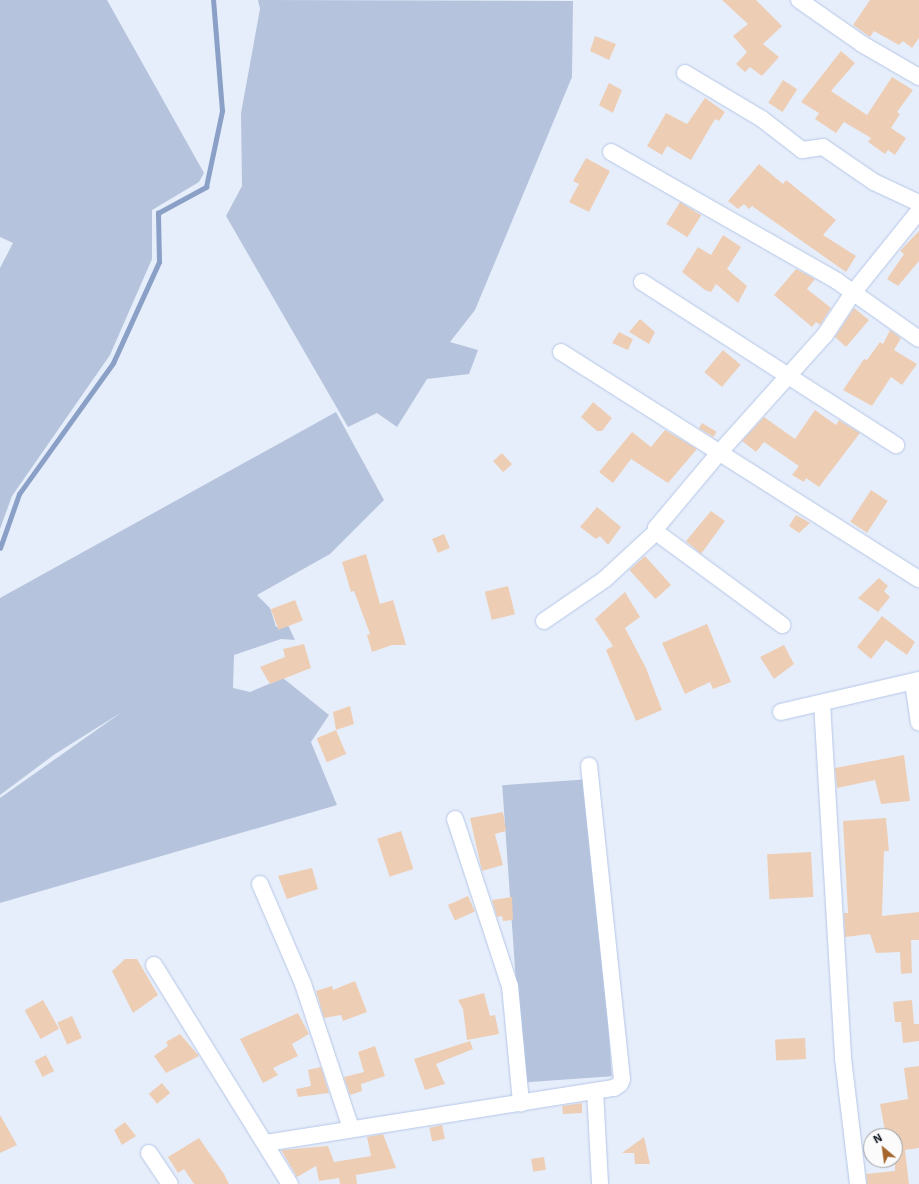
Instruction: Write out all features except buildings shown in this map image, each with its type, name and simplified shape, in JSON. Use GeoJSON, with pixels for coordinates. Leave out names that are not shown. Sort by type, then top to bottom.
{"type":"FeatureCollection","features":[{"type":"Feature","properties":{"kind":"street"},"geometry":{"type":"LineString","coordinates":[[799,0],[862,44],[919,77]]}},
{"type":"Feature","properties":{"kind":"street"},"geometry":{"type":"LineString","coordinates":[[685,73],[762,119],[802,150],[823,147],[874,182],[919,203]]}},
{"type":"Feature","properties":{"kind":"street"},"geometry":{"type":"LineString","coordinates":[[611,152],[837,280],[852,294],[919,338]]}},
{"type":"Feature","properties":{"kind":"street"},"geometry":{"type":"LineString","coordinates":[[544,621],[605,579],[656,532],[656,528],[719,453],[825,335],[852,294],[919,211]]}},
{"type":"Feature","properties":{"kind":"street"},"geometry":{"type":"LineString","coordinates":[[642,282],[790,374],[896,445]]}},
{"type":"Feature","properties":{"kind":"street"},"geometry":{"type":"LineString","coordinates":[[561,352],[719,453],[916,573]]}},
{"type":"Feature","properties":{"kind":"street"},"geometry":{"type":"LineString","coordinates":[[656,532],[782,625]]}},
{"type":"Feature","properties":{"kind":"street"},"geometry":{"type":"LineString","coordinates":[[781,712],[916,681],[919,724]]}},
{"type":"Feature","properties":{"kind":"street"},"geometry":{"type":"LineString","coordinates":[[822,703],[844,1058],[858,1184]]}},
{"type":"Feature","properties":{"kind":"street"},"geometry":{"type":"LineString","coordinates":[[266,1143],[351,1128],[614,1088],[622,1079],[589,766]]}},
{"type":"Feature","properties":{"kind":"street"},"geometry":{"type":"LineString","coordinates":[[455,819],[510,986],[516,1014],[521,1103]]}},
{"type":"Feature","properties":{"kind":"street"},"geometry":{"type":"LineString","coordinates":[[260,884],[303,984],[351,1128]]}},
{"type":"Feature","properties":{"kind":"street"},"geometry":{"type":"LineString","coordinates":[[154,965],[266,1143],[290,1184]]}},
{"type":"Feature","properties":{"kind":"street"},"geometry":{"type":"LineString","coordinates":[[595,1091],[600,1184]]}},
{"type":"Feature","properties":{"kind":"street"},"geometry":{"type":"LineString","coordinates":[[149,1153],[170,1184]]}},
{"type":"Feature","properties":{"kind":"shaded area"},"geometry":{"type":"Polygon","coordinates":[[[0,0],[107,0],[204,173],[199,182],[152,210],[152,259],[110,355],[12,496],[0,529],[0,268],[13,243],[0,237],[0,0]]]}},
{"type":"Feature","properties":{"kind":"shaded area"},"geometry":{"type":"Polygon","coordinates":[[[258,0],[573,1],[572,77],[475,310],[450,342],[478,350],[469,374],[427,379],[397,427],[377,413],[348,427],[226,216],[242,186],[241,113],[260,9],[258,0]]]}},
{"type":"Feature","properties":{"kind":"shaded area"},"geometry":{"type":"Polygon","coordinates":[[[336,412],[384,500],[330,554],[257,595],[270,608],[276,627],[288,625],[295,640],[281,639],[234,655],[233,688],[250,692],[283,678],[329,715],[311,742],[337,805],[0,903],[0,798],[122,712],[55,754],[0,795],[0,598],[336,412]]]}},
{"type":"Feature","properties":{"kind":"shaded area"},"geometry":{"type":"Polygon","coordinates":[[[591,779],[612,1076],[523,1082],[502,785],[591,779]]]}},
{"type":"Feature","properties":{"kind":"waterway"},"geometry":{"type":"LineString","coordinates":[[0,548],[19,494],[113,363],[159,262],[158,213],[206,187],[222,111],[213,0]]}}]}
